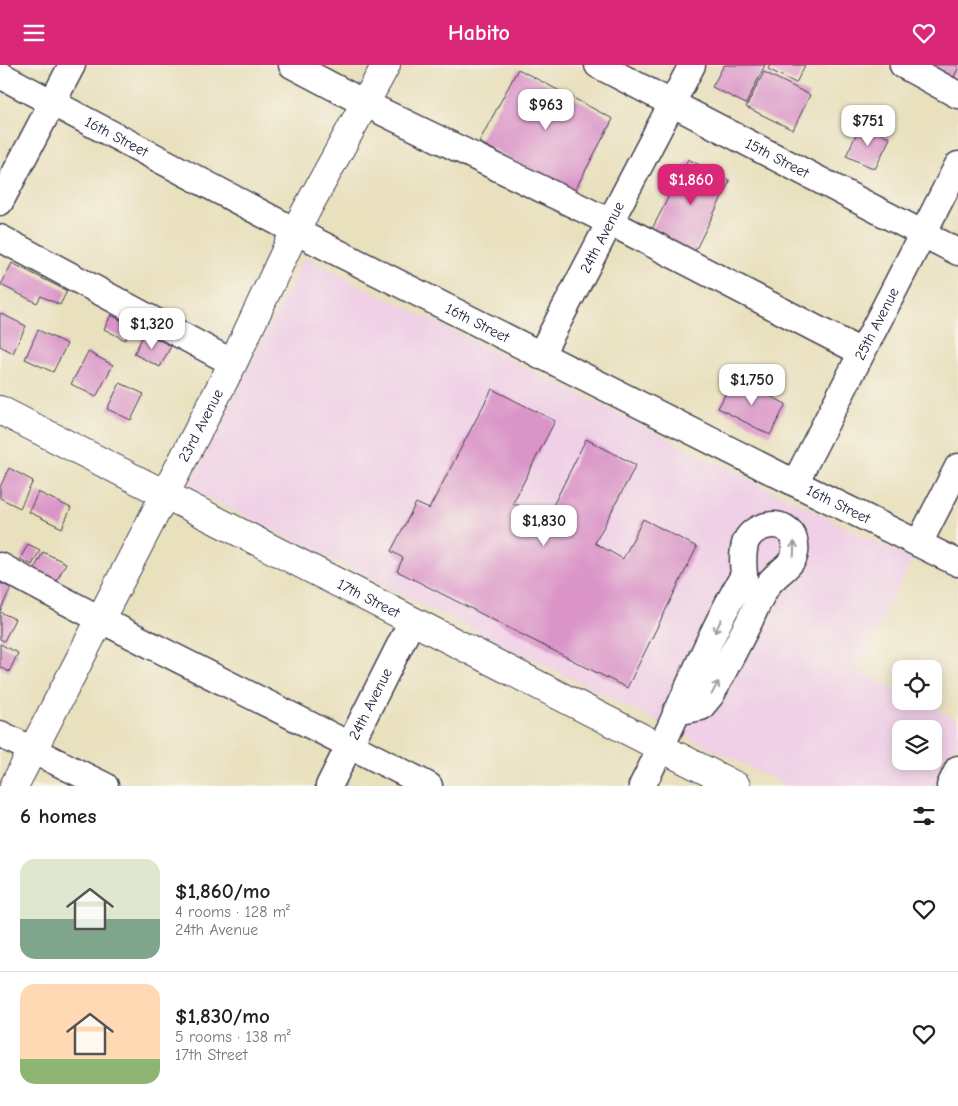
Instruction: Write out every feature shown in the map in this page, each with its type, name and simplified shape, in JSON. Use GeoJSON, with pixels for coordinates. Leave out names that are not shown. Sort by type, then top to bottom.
{"type":"FeatureCollection","features":[{"type":"Feature","properties":{"kind":"main road","name":"23rd Avenue"},"geometry":{"type":"LineString","coordinates":[[14,786],[233,363],[296,231],[386,65]]}},
{"type":"Feature","properties":{"kind":"main road","name":"17th Street"},"geometry":{"type":"LineString","coordinates":[[0,410],[736,786]]}},
{"type":"Feature","properties":{"kind":"street"},"geometry":{"type":"LineString","coordinates":[[0,202],[72,65]]}},
{"type":"Feature","properties":{"kind":"street"},"geometry":{"type":"LineString","coordinates":[[292,65],[366,104],[610,222],[861,352]]}},
{"type":"Feature","properties":{"kind":"street","name":"15th Street"},"geometry":{"type":"LineString","coordinates":[[598,65],[958,252]]}},
{"type":"Feature","properties":{"kind":"street","name":"24th Avenue"},"geometry":{"type":"LineString","coordinates":[[540,356],[692,65]]}},
{"type":"Feature","properties":{"kind":"street"},"geometry":{"type":"LineString","coordinates":[[903,65],[958,95]]}},
{"type":"Feature","properties":{"kind":"street","name":"16th Street"},"geometry":{"type":"LineString","coordinates":[[0,75],[296,231],[540,356],[958,563]]}},
{"type":"Feature","properties":{"kind":"street","name":"25th Avenue"},"geometry":{"type":"LineString","coordinates":[[795,483],[861,352],[924,235],[958,165]]}},
{"type":"Feature","properties":{"kind":"street"},"geometry":{"type":"LineString","coordinates":[[0,238],[233,363]]}},
{"type":"Feature","properties":{"kind":"street"},"geometry":{"type":"LineString","coordinates":[[919,543],[958,467]]}},
{"type":"Feature","properties":{"kind":"street"},"geometry":{"type":"LineString","coordinates":[[642,786],[662,748],[676,712],[744,575],[743,553],[747,540],[755,529],[768,524],[783,528],[794,538],[795,554],[790,566],[768,585],[711,695],[701,707],[676,712]]}},
{"type":"Feature","properties":{"kind":"street"},"geometry":{"type":"LineString","coordinates":[[0,566],[100,622],[351,744],[429,786]]}},
{"type":"Feature","properties":{"kind":"street","name":"24th Avenue"},"geometry":{"type":"LineString","coordinates":[[329,786],[412,621]]}},
{"type":"Feature","properties":{"kind":"street"},"geometry":{"type":"LineString","coordinates":[[0,734],[105,786]]}},
{"type":"Feature","properties":{"kind":"street"},"geometry":{"type":"LineString","coordinates":[[950,786],[958,769]]}},
{"type":"Feature","properties":{"kind":"shaded area"},"geometry":{"type":"Polygon","coordinates":[[[304,257],[912,560],[857,670],[892,688],[892,710],[938,710],[958,720],[958,741],[935,786],[787,786],[189,488],[304,257]]]}},
{"type":"Feature","properties":{"kind":"building"},"geometry":{"type":"Polygon","coordinates":[[[724,65],[765,65],[746,104],[712,87],[724,65]]]}},
{"type":"Feature","properties":{"kind":"building"},"geometry":{"type":"Polygon","coordinates":[[[770,65],[805,65],[796,83],[768,69],[770,65]]]}},
{"type":"Feature","properties":{"kind":"building"},"geometry":{"type":"Polygon","coordinates":[[[918,65],[958,65],[958,69],[951,82],[918,65]]]}},
{"type":"Feature","properties":{"kind":"building"},"geometry":{"type":"Polygon","coordinates":[[[518,69],[613,119],[574,192],[479,142],[518,69]]]}},
{"type":"Feature","properties":{"kind":"building"},"geometry":{"type":"Polygon","coordinates":[[[764,72],[810,95],[793,130],[746,107],[764,72]]]}},
{"type":"Feature","properties":{"kind":"building"},"geometry":{"type":"Polygon","coordinates":[[[861,124],[890,138],[875,169],[846,156],[861,124]]]}},
{"type":"Feature","properties":{"kind":"building"},"geometry":{"type":"Polygon","coordinates":[[[688,159],[730,181],[694,253],[651,231],[688,159]]]}},
{"type":"Feature","properties":{"kind":"building"},"geometry":{"type":"Polygon","coordinates":[[[12,263],[67,291],[60,305],[41,296],[37,303],[1,285],[12,263]]]}},
{"type":"Feature","properties":{"kind":"building"},"geometry":{"type":"Polygon","coordinates":[[[0,313],[26,326],[13,353],[0,346],[0,313]]]}},
{"type":"Feature","properties":{"kind":"building"},"geometry":{"type":"Polygon","coordinates":[[[111,315],[132,326],[125,340],[104,329],[111,315]]]}},
{"type":"Feature","properties":{"kind":"building"},"geometry":{"type":"Polygon","coordinates":[[[38,330],[67,344],[53,372],[25,359],[38,330]]]}},
{"type":"Feature","properties":{"kind":"building"},"geometry":{"type":"Polygon","coordinates":[[[145,332],[171,346],[160,367],[134,354],[145,332]]]}},
{"type":"Feature","properties":{"kind":"building"},"geometry":{"type":"Polygon","coordinates":[[[88,352],[113,365],[96,397],[71,384],[88,352]]]}},
{"type":"Feature","properties":{"kind":"building"},"geometry":{"type":"Polygon","coordinates":[[[734,378],[786,404],[770,435],[718,408],[734,378]]]}},
{"type":"Feature","properties":{"kind":"building"},"geometry":{"type":"Polygon","coordinates":[[[120,383],[144,394],[131,420],[107,409],[120,383]]]}},
{"type":"Feature","properties":{"kind":"building"},"geometry":{"type":"Polygon","coordinates":[[[492,389],[555,421],[513,503],[546,520],[586,439],[636,465],[595,543],[623,559],[643,519],[697,547],[627,688],[397,571],[403,558],[391,551],[416,503],[429,509],[492,389]]]}},
{"type":"Feature","properties":{"kind":"building"},"geometry":{"type":"Polygon","coordinates":[[[9,468],[33,481],[20,508],[0,498],[0,487],[9,468]]]}},
{"type":"Feature","properties":{"kind":"building"},"geometry":{"type":"Polygon","coordinates":[[[38,492],[71,508],[62,528],[29,512],[38,492]]]}},
{"type":"Feature","properties":{"kind":"building"},"geometry":{"type":"Polygon","coordinates":[[[28,544],[40,550],[32,565],[20,559],[28,544]]]}},
{"type":"Feature","properties":{"kind":"building"},"geometry":{"type":"Polygon","coordinates":[[[43,552],[66,563],[54,586],[31,575],[43,552]]]}},
{"type":"Feature","properties":{"kind":"building"},"geometry":{"type":"Polygon","coordinates":[[[0,583],[11,588],[0,611],[0,583]]]}},
{"type":"Feature","properties":{"kind":"building"},"geometry":{"type":"Polygon","coordinates":[[[0,612],[15,619],[4,641],[0,639],[0,612]]]}},
{"type":"Feature","properties":{"kind":"building"},"geometry":{"type":"Polygon","coordinates":[[[0,644],[18,653],[9,672],[0,667],[0,644]]]}}]}
